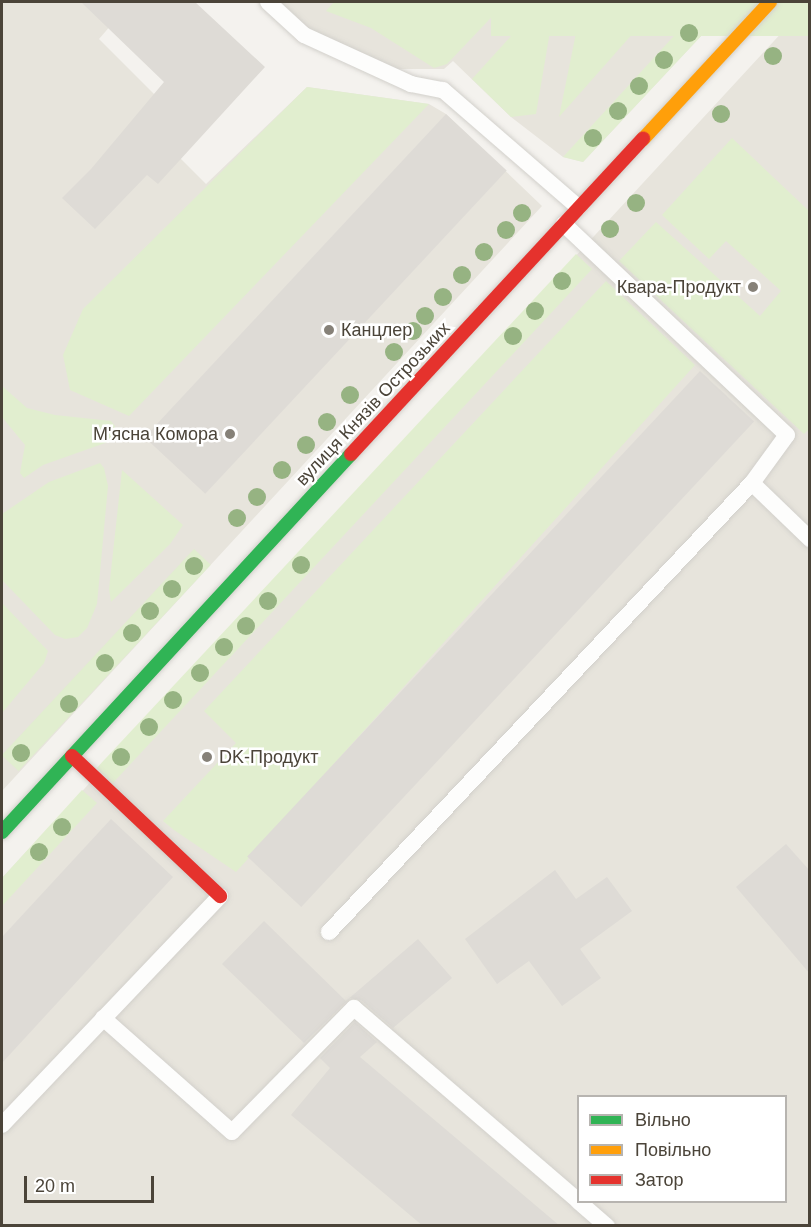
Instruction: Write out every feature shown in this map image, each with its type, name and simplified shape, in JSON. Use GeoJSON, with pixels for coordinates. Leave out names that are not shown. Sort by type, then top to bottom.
{"type":"FeatureCollection","features":[{"type":"Feature","properties":{"kind":"street","name":"вулиця Князів Острозьких"},"geometry":{"type":"LineString","coordinates":[[2,832],[770,2]]}},
{"type":"Feature","properties":{"kind":"street"},"geometry":{"type":"LineString","coordinates":[[72,756],[220,896]]}},
{"type":"Feature","properties":{"kind":"lane"},"geometry":{"type":"LineString","coordinates":[[268,2],[304,35],[411,84],[443,90],[578,207]]}},
{"type":"Feature","properties":{"kind":"lane"},"geometry":{"type":"LineString","coordinates":[[329,932],[752,483],[787,435],[564,224]]}},
{"type":"Feature","properties":{"kind":"lane"},"geometry":{"type":"LineString","coordinates":[[752,483],[810,539]]}},
{"type":"Feature","properties":{"kind":"lane"},"geometry":{"type":"LineString","coordinates":[[2,1125],[220,896]]}},
{"type":"Feature","properties":{"kind":"lane"},"geometry":{"type":"LineString","coordinates":[[103,1018],[232,1132],[354,1008],[577,1199]]}},
{"type":"Feature","properties":{"kind":"lane"},"geometry":{"type":"LineString","coordinates":[[581,1203],[607,1226]]}},
{"type":"Feature","properties":{"kind":"shaded area"},"geometry":{"type":"Polygon","coordinates":[[[2,2],[131,2],[99,39],[156,96],[137,115],[206,184],[307,87],[429,104],[446,114],[542,206],[2,791],[2,2]]]}},
{"type":"Feature","properties":{"kind":"shaded area"},"geometry":{"type":"Polygon","coordinates":[[[281,2],[733,2],[583,162],[563,157],[511,117],[453,61],[444,69],[382,69],[340,58],[281,2]]]}},
{"type":"Feature","properties":{"kind":"shaded area"},"geometry":{"type":"Polygon","coordinates":[[[809,3],[809,1225],[2,1225],[2,878],[809,3]]]}},
{"type":"Feature","properties":{"kind":"green space"},"geometry":{"type":"Polygon","coordinates":[[[334,2],[506,2],[447,64],[434,68],[371,28],[326,11],[334,2]]]}},
{"type":"Feature","properties":{"kind":"green space"},"geometry":{"type":"Polygon","coordinates":[[[542,2],[555,2],[536,114],[511,117],[472,79],[542,2]]]}},
{"type":"Feature","properties":{"kind":"green space"},"geometry":{"type":"Polygon","coordinates":[[[600,2],[654,2],[658,5],[559,117],[577,28],[600,2]]]}},
{"type":"Feature","properties":{"kind":"green space"},"geometry":{"type":"Polygon","coordinates":[[[705,2],[733,2],[583,162],[563,157],[705,2]]]}},
{"type":"Feature","properties":{"kind":"green space"},"geometry":{"type":"Polygon","coordinates":[[[491,3],[809,3],[809,36],[491,36],[491,3]]]}},
{"type":"Feature","properties":{"kind":"green space"},"geometry":{"type":"Polygon","coordinates":[[[307,87],[429,104],[129,416],[70,390],[63,355],[83,309],[307,87]]]}},
{"type":"Feature","properties":{"kind":"green space"},"geometry":{"type":"Polygon","coordinates":[[[732,138],[809,211],[810,428],[804,434],[619,261],[656,222],[760,316],[781,291],[726,241],[709,259],[662,215],[732,138]]]}},
{"type":"Feature","properties":{"kind":"green space"},"geometry":{"type":"Polygon","coordinates":[[[576,254],[592,269],[113,783],[97,768],[576,254]]]}},
{"type":"Feature","properties":{"kind":"green space"},"geometry":{"type":"Polygon","coordinates":[[[606,281],[695,365],[236,872],[174,830],[163,821],[236,743],[204,711],[606,281]]]}},
{"type":"Feature","properties":{"kind":"green space"},"geometry":{"type":"Polygon","coordinates":[[[2,386],[27,408],[55,415],[111,421],[115,426],[114,436],[108,442],[43,465],[24,478],[20,473],[25,445],[2,417],[2,386]]]}},
{"type":"Feature","properties":{"kind":"green space"},"geometry":{"type":"Polygon","coordinates":[[[100,463],[104,468],[108,486],[97,604],[87,628],[78,637],[65,639],[55,635],[2,580],[2,514],[49,482],[100,463]]]}},
{"type":"Feature","properties":{"kind":"green space"},"geometry":{"type":"Polygon","coordinates":[[[122,470],[183,525],[170,544],[111,602],[109,589],[122,470]]]}},
{"type":"Feature","properties":{"kind":"green space"},"geometry":{"type":"Polygon","coordinates":[[[194,549],[211,565],[18,771],[2,755],[194,549]]]}},
{"type":"Feature","properties":{"kind":"green space"},"geometry":{"type":"Polygon","coordinates":[[[2,603],[48,651],[44,663],[2,713],[2,603]]]}},
{"type":"Feature","properties":{"kind":"green space"},"geometry":{"type":"Polygon","coordinates":[[[82,790],[97,803],[2,906],[2,878],[82,790]]]}},
{"type":"Feature","properties":{"kind":"building"},"geometry":{"type":"Polygon","coordinates":[[[81,2],[195,2],[265,67],[158,184],[147,175],[95,229],[62,198],[91,169],[164,82],[81,2]]]}},
{"type":"Feature","properties":{"kind":"building"},"geometry":{"type":"Polygon","coordinates":[[[446,114],[507,171],[205,494],[145,437],[446,114]]]}},
{"type":"Feature","properties":{"kind":"building"},"geometry":{"type":"Polygon","coordinates":[[[700,371],[754,421],[301,907],[247,857],[700,371]]]}},
{"type":"Feature","properties":{"kind":"building"},"geometry":{"type":"Polygon","coordinates":[[[111,819],[173,877],[2,1063],[2,937],[111,819]]]}},
{"type":"Feature","properties":{"kind":"building"},"geometry":{"type":"Polygon","coordinates":[[[786,844],[810,871],[810,974],[736,887],[786,844]]]}},
{"type":"Feature","properties":{"kind":"building"},"geometry":{"type":"Polygon","coordinates":[[[555,870],[576,899],[607,877],[632,911],[580,949],[601,978],[562,1006],[529,961],[497,984],[465,939],[555,870]]]}},
{"type":"Feature","properties":{"kind":"building"},"geometry":{"type":"Polygon","coordinates":[[[264,921],[346,1001],[418,939],[452,978],[393,1028],[361,1000],[350,998],[304,1043],[222,964],[264,921]]]}},
{"type":"Feature","properties":{"kind":"building"},"geometry":{"type":"Polygon","coordinates":[[[355,1022],[377,1042],[360,1057],[560,1226],[423,1226],[291,1115],[330,1068],[320,1058],[355,1022]]]}},
{"type":"Feature","properties":{"kind":"traffic: fast"},"geometry":{"type":"LineString","coordinates":[[2,832],[351,454]]}},
{"type":"Feature","properties":{"kind":"traffic: slow"},"geometry":{"type":"LineString","coordinates":[[643,139],[770,2]]}},
{"type":"Feature","properties":{"kind":"traffic: jam"},"geometry":{"type":"LineString","coordinates":[[351,454],[643,139]]}},
{"type":"Feature","properties":{"kind":"traffic: jam"},"geometry":{"type":"LineString","coordinates":[[72,756],[220,896]]}},
{"type":"Feature","properties":{"kind":"place","name":"Квара-Продукт"},"geometry":{"type":"Point","coordinates":[753,287]}},
{"type":"Feature","properties":{"kind":"place","name":"Канцлер"},"geometry":{"type":"Point","coordinates":[329,330]}},
{"type":"Feature","properties":{"kind":"place","name":"М'ясна Комора"},"geometry":{"type":"Point","coordinates":[230,434]}},
{"type":"Feature","properties":{"kind":"place","name":"DK-Продукт"},"geometry":{"type":"Point","coordinates":[207,757]}}]}
